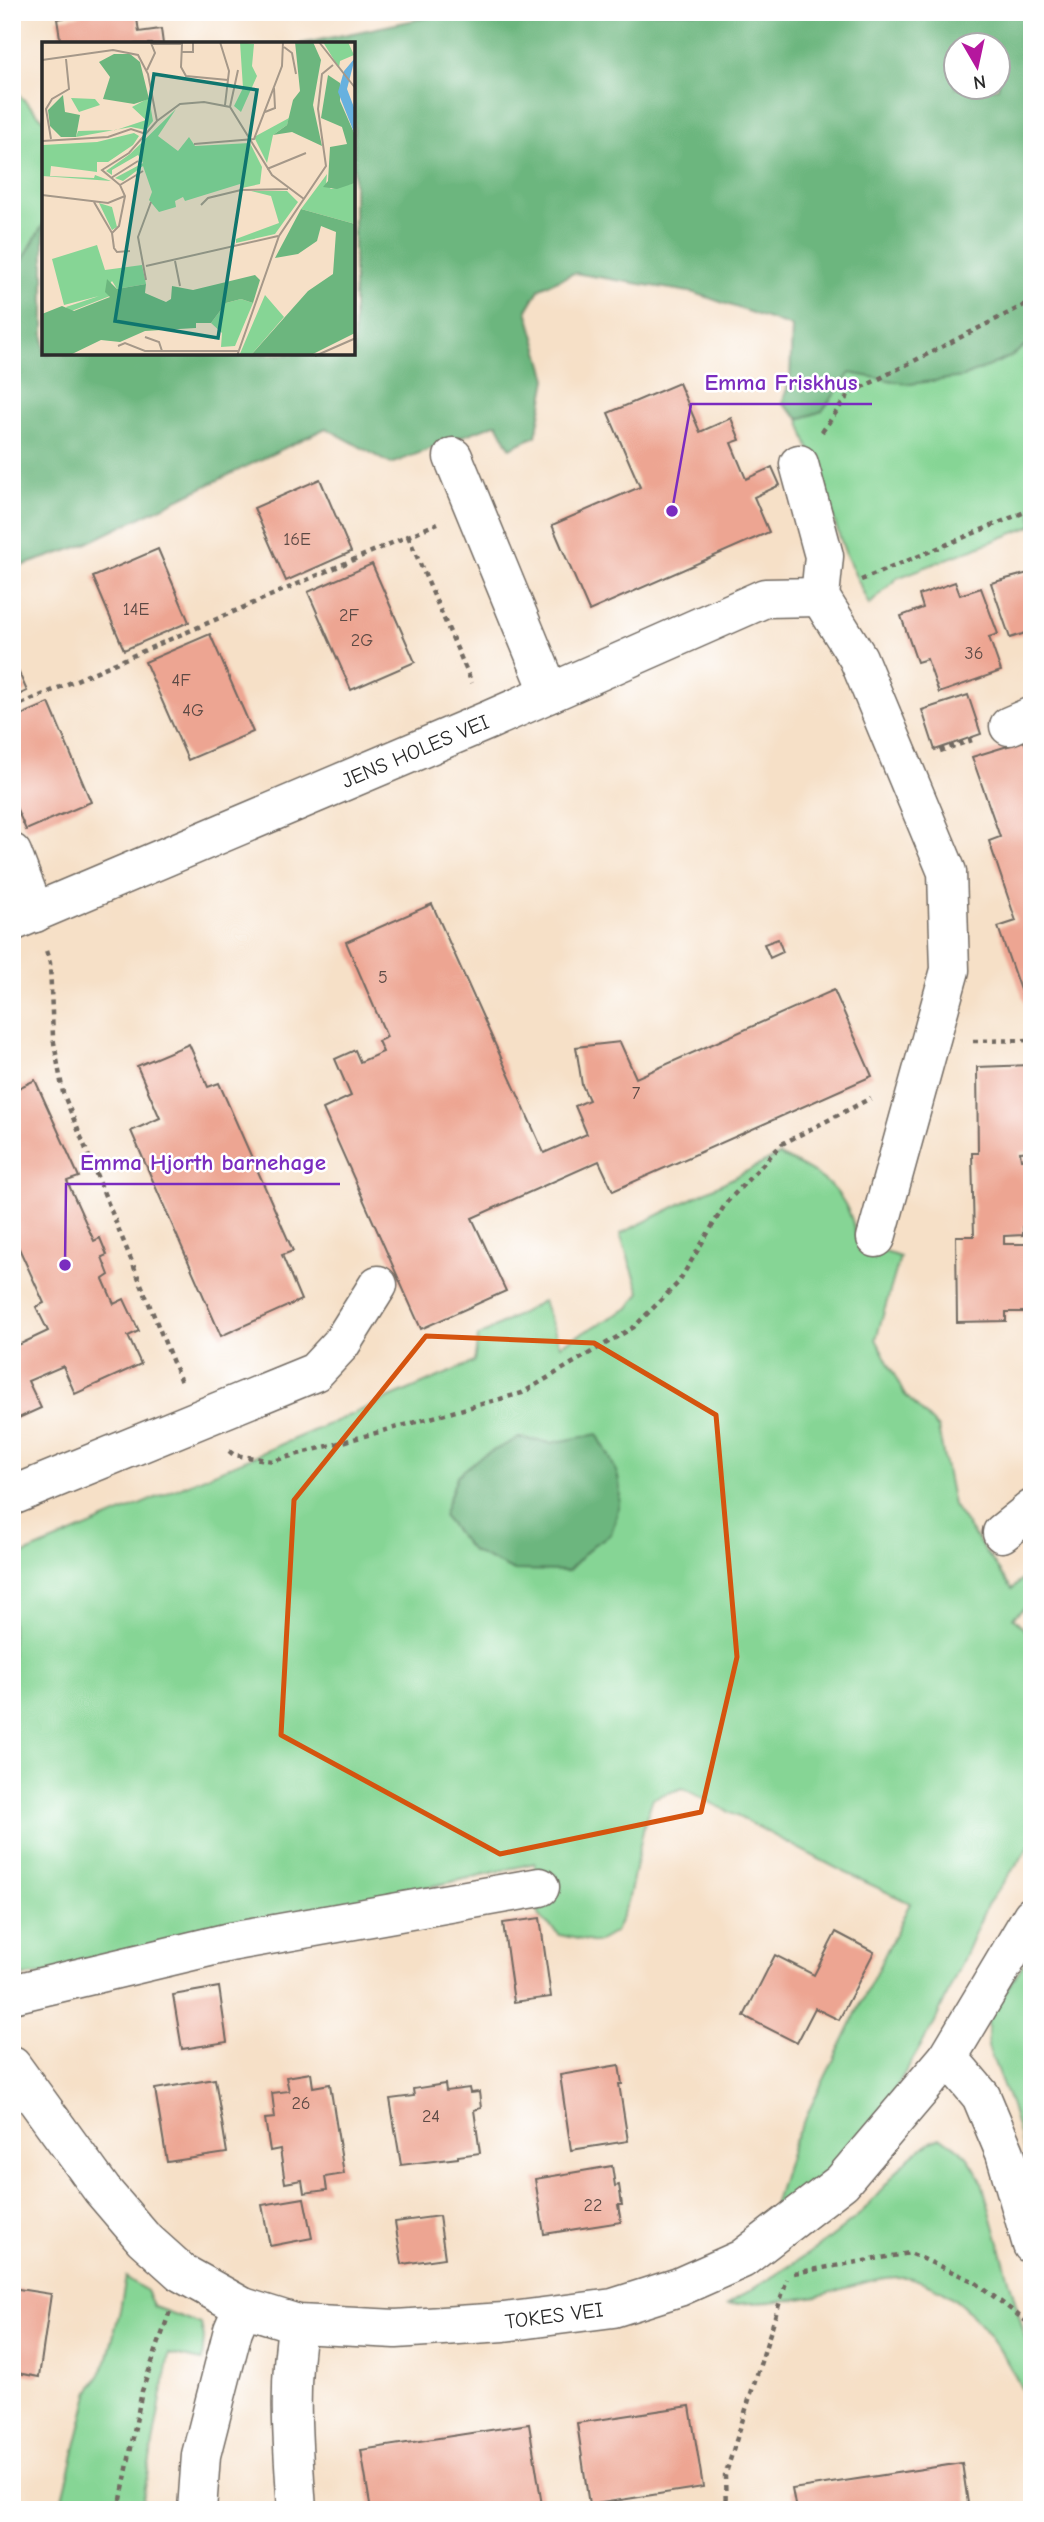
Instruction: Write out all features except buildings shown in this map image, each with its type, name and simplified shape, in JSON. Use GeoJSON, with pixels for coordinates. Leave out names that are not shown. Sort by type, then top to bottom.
{"type":"FeatureCollection","features":[{"type":"Feature","properties":{"kind":"street"},"geometry":{"type":"LineString","coordinates":[[453,457],[550,693]]}},
{"type":"Feature","properties":{"kind":"street"},"geometry":{"type":"LineString","coordinates":[[799,464],[824,556],[820,597],[858,658],[947,872],[950,970],[876,1238]]}},
{"type":"Feature","properties":{"kind":"street","name":"JENS HOLES VEI"},"geometry":{"type":"LineString","coordinates":[[23,918],[489,720],[765,598],[820,597]]}},
{"type":"Feature","properties":{"kind":"street"},"geometry":{"type":"LineString","coordinates":[[12,853],[23,918]]}},
{"type":"Feature","properties":{"kind":"street"},"geometry":{"type":"LineString","coordinates":[[12,1496],[315,1372],[341,1344],[378,1285]]}},
{"type":"Feature","properties":{"kind":"street"},"geometry":{"type":"LineString","coordinates":[[1002,1533],[1032,1509]]}},
{"type":"Feature","properties":{"kind":"street"},"geometry":{"type":"LineString","coordinates":[[12,1994],[230,1942],[540,1887]]}},
{"type":"Feature","properties":{"kind":"street","name":"TOKES VEI"},"geometry":{"type":"LineString","coordinates":[[12,2066],[102,2190],[143,2238],[181,2273],[243,2307],[298,2324],[396,2329],[504,2322],[613,2308],[679,2287],[742,2259],[842,2182],[948,2057],[1032,1916]]}},
{"type":"Feature","properties":{"kind":"street"},"geometry":{"type":"LineString","coordinates":[[948,2057],[981,2096],[1005,2153],[1032,2245]]}},
{"type":"Feature","properties":{"kind":"street"},"geometry":{"type":"LineString","coordinates":[[197,2510],[201,2455],[233,2330],[243,2307]]}},
{"type":"Feature","properties":{"kind":"street"},"geometry":{"type":"LineString","coordinates":[[297,2510],[293,2447],[293,2349],[298,2324]]}},
{"type":"Feature","properties":{"kind":"path"},"geometry":{"type":"LineString","coordinates":[[799,464],[849,394],[1032,301]]}},
{"type":"Feature","properties":{"kind":"path"},"geometry":{"type":"LineString","coordinates":[[12,708],[474,508]]}},
{"type":"Feature","properties":{"kind":"path"},"geometry":{"type":"LineString","coordinates":[[820,597],[1032,509]]}},
{"type":"Feature","properties":{"kind":"path"},"geometry":{"type":"LineString","coordinates":[[408,536],[489,720]]}},
{"type":"Feature","properties":{"kind":"path"},"geometry":{"type":"LineString","coordinates":[[903,765],[1020,721]]}},
{"type":"Feature","properties":{"kind":"path"},"geometry":{"type":"LineString","coordinates":[[23,918],[50,963],[52,1037],[63,1093],[198,1422],[234,1455],[273,1461],[522,1393],[634,1327],[678,1283],[726,1203],[782,1144],[927,1056],[1032,1040]]}},
{"type":"Feature","properties":{"kind":"path"},"geometry":{"type":"LineString","coordinates":[[778,2273],[788,2274],[910,2253],[975,2282],[1031,2325]]}},
{"type":"Feature","properties":{"kind":"path"},"geometry":{"type":"LineString","coordinates":[[119,2510],[142,2391],[181,2273]]}},
{"type":"Feature","properties":{"kind":"path"},"geometry":{"type":"LineString","coordinates":[[726,2510],[725,2476],[788,2274]]}},
{"type":"Feature","properties":{"kind":"highlighted area"},"geometry":{"type":"Polygon","coordinates":[[[426,1336],[594,1343],[716,1415],[737,1657],[701,1812],[500,1854],[281,1735],[294,1500],[426,1336]]]}},
{"type":"Feature","properties":{"kind":"green space"},"geometry":{"type":"Polygon","coordinates":[[[453,12],[1032,12],[1032,341],[1010,357],[963,377],[910,384],[850,373],[822,411],[799,419],[782,403],[790,380],[792,327],[695,293],[574,273],[540,288],[527,310],[547,379],[536,436],[510,448],[497,423],[391,464],[326,428],[81,546],[12,569],[12,279],[42,226],[42,355],[355,355],[355,42],[310,42],[453,12]]]}},
{"type":"Feature","properties":{"kind":"green space"},"geometry":{"type":"Polygon","coordinates":[[[12,88],[42,118],[42,226],[12,279],[12,88]]]}},
{"type":"Feature","properties":{"kind":"green space"},"geometry":{"type":"Polygon","coordinates":[[[1032,341],[1032,526],[897,578],[869,605],[846,555],[799,419],[822,411],[850,373],[910,384],[1010,357],[1032,341]]]}},
{"type":"Feature","properties":{"kind":"green space"},"geometry":{"type":"Polygon","coordinates":[[[779,1155],[821,1178],[841,1197],[848,1210],[857,1243],[900,1257],[876,1339],[904,1394],[938,1428],[953,1505],[1012,1589],[1032,1571],[1032,1601],[1013,1617],[1032,1638],[1032,1843],[987,1905],[935,2022],[885,2106],[843,2156],[793,2202],[774,2205],[793,2143],[910,1903],[840,1870],[683,1788],[653,1798],[645,1821],[628,1902],[615,1932],[596,1943],[560,1935],[538,1915],[535,1863],[40,1975],[12,1977],[12,1553],[15,1558],[474,1362],[478,1337],[543,1301],[560,1345],[629,1308],[640,1292],[620,1234],[779,1155]],[[519,1438],[567,1571],[593,1545],[611,1534],[551,1443],[519,1438]]]}},
{"type":"Feature","properties":{"kind":"green space"},"geometry":{"type":"Polygon","coordinates":[[[597,1434],[616,1472],[620,1492],[619,1504],[611,1534],[593,1545],[568,1571],[512,1570],[472,1551],[443,1516],[457,1476],[480,1457],[519,1438],[551,1443],[597,1434]]]}},
{"type":"Feature","properties":{"kind":"green space"},"geometry":{"type":"Polygon","coordinates":[[[1032,1950],[1032,2179],[1011,2106],[988,2047],[988,2019],[1032,1950]]]}},
{"type":"Feature","properties":{"kind":"green space"},"geometry":{"type":"Polygon","coordinates":[[[940,2138],[966,2155],[982,2182],[1032,2362],[1032,2411],[1002,2354],[976,2319],[944,2292],[915,2279],[884,2278],[822,2295],[726,2305],[840,2231],[866,2208],[904,2163],[940,2138]]]}},
{"type":"Feature","properties":{"kind":"green space"},"geometry":{"type":"Polygon","coordinates":[[[126,2277],[146,2291],[154,2307],[201,2324],[204,2338],[202,2361],[169,2354],[141,2510],[60,2510],[89,2394],[107,2361],[126,2277]]]}},
{"type":"Feature","properties":{"kind":"place","name":"Emma Friskhus"},"geometry":{"type":"Point","coordinates":[672,511]}},
{"type":"Feature","properties":{"kind":"place","name":"Emma Hjorth barnehage"},"geometry":{"type":"Point","coordinates":[65,1265]}}]}
